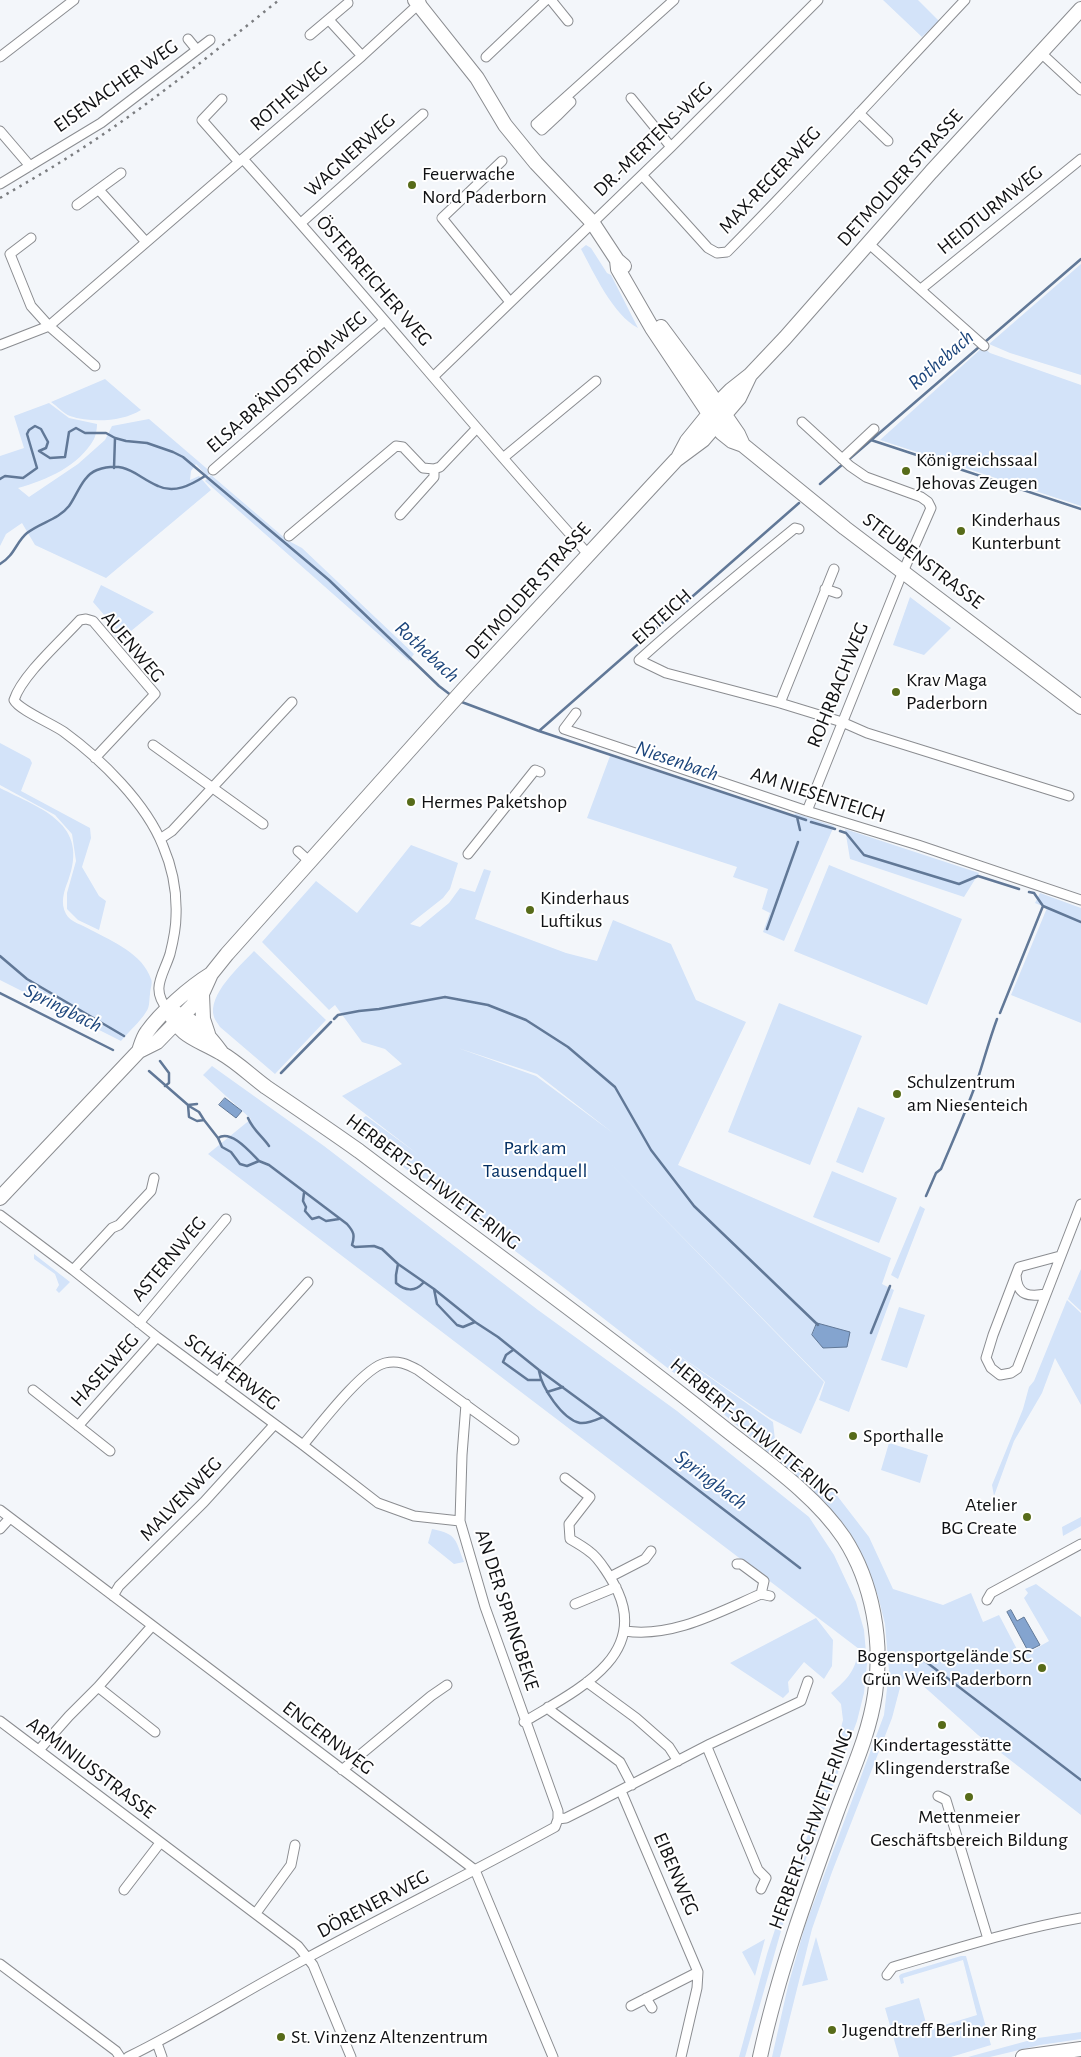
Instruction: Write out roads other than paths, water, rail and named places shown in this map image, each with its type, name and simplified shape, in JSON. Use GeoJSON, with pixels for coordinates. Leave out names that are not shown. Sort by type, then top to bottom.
{"type":"FeatureCollection","features":[{"type":"Feature","properties":{"kind":"main road","name":"STEUBENSTRASSE"},"geometry":{"type":"LineString","coordinates":[[419,1],[477,78],[505,125],[536,163],[592,222],[617,260],[625,266],[658,323],[716,415],[722,433],[732,442],[743,445],[903,572],[1081,707]]}},
{"type":"Feature","properties":{"kind":"main road","name":"DETMOLDER STRASSE"},"geometry":{"type":"LineString","coordinates":[[139,1050],[157,1042],[179,1020],[202,994],[211,974],[456,698],[676,460],[687,440],[716,415],[731,390],[750,375],[785,338],[868,243],[1081,9]]}},
{"type":"Feature","properties":{"kind":"main road","name":"DETMOLDER STRASSE"},"geometry":{"type":"LineString","coordinates":[[0,1198],[139,1050],[146,1033],[192,985],[211,974]]}},
{"type":"Feature","properties":{"kind":"main road"},"geometry":{"type":"LineString","coordinates":[[202,994],[203,1019],[209,1035]]}},
{"type":"Feature","properties":{"kind":"main road","name":"HERBERT-SCHWIETE-RING"},"geometry":{"type":"LineString","coordinates":[[168,1010],[203,1045],[221,1052]]}},
{"type":"Feature","properties":{"kind":"main road","name":"HERBERT-SCHWIETE-RING"},"geometry":{"type":"LineString","coordinates":[[179,1020],[194,1023],[209,1035],[221,1052],[263,1085],[327,1127],[687,1399],[821,1507],[845,1540],[860,1571],[871,1602],[876,1634],[878,1667],[875,1696],[869,1725],[836,1814],[786,1961],[760,2057]]}},
{"type":"Feature","properties":{"kind":"main road"},"geometry":{"type":"LineString","coordinates":[[1024,2057],[1081,2048]]}},
{"type":"Feature","properties":{"kind":"street"},"geometry":{"type":"LineString","coordinates":[[0,57],[74,0]]}},
{"type":"Feature","properties":{"kind":"street"},"geometry":{"type":"LineString","coordinates":[[486,57],[546,0]]}},
{"type":"Feature","properties":{"kind":"street"},"geometry":{"type":"LineString","coordinates":[[551,0],[568,21]]}},
{"type":"Feature","properties":{"kind":"street"},"geometry":{"type":"LineString","coordinates":[[555,113],[566,98],[674,0]]}},
{"type":"Feature","properties":{"kind":"street","name":"DR.-MERTENS-WEG"},"geometry":{"type":"LineString","coordinates":[[433,377],[671,147],[818,0]]}},
{"type":"Feature","properties":{"kind":"street","name":"MAX-REGER-WEG"},"geometry":{"type":"LineString","coordinates":[[642,175],[708,248],[717,253],[727,252],[801,178],[832,141],[965,0]]}},
{"type":"Feature","properties":{"kind":"street","name":"ROTHEWEG"},"geometry":{"type":"LineString","coordinates":[[0,345],[49,326],[362,56],[419,1]]}},
{"type":"Feature","properties":{"kind":"street","name":"ROTHEWEG"},"geometry":{"type":"LineString","coordinates":[[310,35],[348,3]]}},
{"type":"Feature","properties":{"kind":"street"},"geometry":{"type":"LineString","coordinates":[[329,20],[362,56]]}},
{"type":"Feature","properties":{"kind":"street","name":"EISENACHER WEG"},"geometry":{"type":"LineString","coordinates":[[188,39],[197,50]]}},
{"type":"Feature","properties":{"kind":"street","name":"EISENACHER WEG"},"geometry":{"type":"LineString","coordinates":[[0,184],[102,124],[210,40]]}},
{"type":"Feature","properties":{"kind":"street"},"geometry":{"type":"LineString","coordinates":[[1041,53],[1081,90]]}},
{"type":"Feature","properties":{"kind":"street"},"geometry":{"type":"LineString","coordinates":[[631,98],[671,147]]}},
{"type":"Feature","properties":{"kind":"street","name":"ROTHEWEG"},"geometry":{"type":"LineString","coordinates":[[222,99],[202,120],[241,160]]}},
{"type":"Feature","properties":{"kind":"street"},"geometry":{"type":"LineString","coordinates":[[859,113],[888,141]]}},
{"type":"Feature","properties":{"kind":"street","name":"WAGNERWEG"},"geometry":{"type":"LineString","coordinates":[[301,223],[423,114]]}},
{"type":"Feature","properties":{"kind":"street"},"geometry":{"type":"LineString","coordinates":[[0,131],[30,166]]}},
{"type":"Feature","properties":{"kind":"street","name":"HEIDTURMWEG"},"geometry":{"type":"LineString","coordinates":[[922,289],[1081,159]]}},
{"type":"Feature","properties":{"kind":"street","name":"ÖSTERREICHER WEG"},"geometry":{"type":"LineString","coordinates":[[241,160],[301,223],[588,554]]}},
{"type":"Feature","properties":{"kind":"street"},"geometry":{"type":"LineString","coordinates":[[502,161],[442,218],[510,302]]}},
{"type":"Feature","properties":{"kind":"street"},"geometry":{"type":"LineString","coordinates":[[76,206],[121,174]]}},
{"type":"Feature","properties":{"kind":"street"},"geometry":{"type":"LineString","coordinates":[[99,190],[146,242]]}},
{"type":"Feature","properties":{"kind":"street"},"geometry":{"type":"LineString","coordinates":[[31,238],[10,254],[31,306],[49,326],[95,366]]}},
{"type":"Feature","properties":{"kind":"street"},"geometry":{"type":"LineString","coordinates":[[868,243],[982,344]]}},
{"type":"Feature","properties":{"kind":"street","name":"ELSA-BRÄNDSTRÖM-WEG"},"geometry":{"type":"LineString","coordinates":[[213,470],[384,321]]}},
{"type":"Feature","properties":{"kind":"street"},"geometry":{"type":"LineString","coordinates":[[503,458],[596,381]]}},
{"type":"Feature","properties":{"kind":"street"},"geometry":{"type":"LineString","coordinates":[[802,422],[842,459],[874,429]]}},
{"type":"Feature","properties":{"kind":"street"},"geometry":{"type":"LineString","coordinates":[[289,536],[396,446],[403,447],[423,468],[434,469],[440,467],[477,428]]}},
{"type":"Feature","properties":{"kind":"street","name":"ROHRBACHWEG"},"geometry":{"type":"LineString","coordinates":[[807,811],[903,572],[931,508],[928,502],[921,497],[866,477],[842,459]]}},
{"type":"Feature","properties":{"kind":"street"},"geometry":{"type":"LineString","coordinates":[[400,515],[434,477],[434,469]]}},
{"type":"Feature","properties":{"kind":"street","name":"EISTEICH"},"geometry":{"type":"LineString","coordinates":[[799,529],[795,528],[758,558],[689,615],[640,660],[666,673],[780,703],[1070,796]]}},
{"type":"Feature","properties":{"kind":"street"},"geometry":{"type":"LineString","coordinates":[[780,703],[834,569]]}},
{"type":"Feature","properties":{"kind":"street"},"geometry":{"type":"LineString","coordinates":[[825,589],[837,593]]}},
{"type":"Feature","properties":{"kind":"street","name":"AUENWEG"},"geometry":{"type":"LineString","coordinates":[[86,619],[94,621],[155,694],[95,758],[64,732],[20,708],[14,700],[17,691],[28,676],[80,620],[86,619]]}},
{"type":"Feature","properties":{"kind":"street"},"geometry":{"type":"LineString","coordinates":[[160,839],[172,831],[292,702]]}},
{"type":"Feature","properties":{"kind":"street","name":"AM NIESENTEICH"},"geometry":{"type":"LineString","coordinates":[[576,713],[564,729],[807,811],[918,845],[1081,900]]}},
{"type":"Feature","properties":{"kind":"street"},"geometry":{"type":"LineString","coordinates":[[153,745],[263,824]]}},
{"type":"Feature","properties":{"kind":"street"},"geometry":{"type":"LineString","coordinates":[[95,758],[131,795],[160,839],[170,870],[176,916],[170,952],[158,989],[162,1002],[168,1010]]}},
{"type":"Feature","properties":{"kind":"street"},"geometry":{"type":"LineString","coordinates":[[468,854],[535,770],[540,772]]}},
{"type":"Feature","properties":{"kind":"street"},"geometry":{"type":"LineString","coordinates":[[298,851],[310,862]]}},
{"type":"Feature","properties":{"kind":"street"},"geometry":{"type":"LineString","coordinates":[[73,1270],[112,1228],[119,1226],[151,1191],[154,1178]]}},
{"type":"Feature","properties":{"kind":"street"},"geometry":{"type":"LineString","coordinates":[[1060,1256],[1019,1267],[1016,1272],[986,1358],[991,1368],[1000,1375],[1011,1373],[1017,1369],[1081,1204]]}},
{"type":"Feature","properties":{"kind":"street","name":"SCHÄFERWEG"},"geometry":{"type":"LineString","coordinates":[[0,1215],[73,1270],[157,1338],[303,1444],[378,1503],[414,1516],[460,1521]]}},
{"type":"Feature","properties":{"kind":"street","name":"ASTERNWEG"},"geometry":{"type":"LineString","coordinates":[[139,1323],[226,1219]]}},
{"type":"Feature","properties":{"kind":"street"},"geometry":{"type":"LineString","coordinates":[[1016,1272],[1022,1292],[1029,1296],[1046,1294]]}},
{"type":"Feature","properties":{"kind":"street"},"geometry":{"type":"LineString","coordinates":[[218,1382],[308,1282]]}},
{"type":"Feature","properties":{"kind":"street","name":"HASELWEG"},"geometry":{"type":"LineString","coordinates":[[78,1426],[157,1338]]}},
{"type":"Feature","properties":{"kind":"street"},"geometry":{"type":"LineString","coordinates":[[303,1444],[362,1377],[371,1369],[384,1363],[406,1363],[514,1440]]}},
{"type":"Feature","properties":{"kind":"street","name":"HASELWEG"},"geometry":{"type":"LineString","coordinates":[[33,1390],[110,1451]]}},
{"type":"Feature","properties":{"kind":"street","name":"AN DER SPRINGBEKE"},"geometry":{"type":"LineString","coordinates":[[466,1404],[460,1521],[485,1607],[524,1722],[549,1785],[558,1819]]}},
{"type":"Feature","properties":{"kind":"street","name":"MALVENWEG"},"geometry":{"type":"LineString","coordinates":[[113,1596],[119,1586],[204,1502],[274,1424]]}},
{"type":"Feature","properties":{"kind":"street"},"geometry":{"type":"LineString","coordinates":[[524,1722],[587,1682],[606,1667],[614,1658],[625,1631],[625,1611],[616,1587],[592,1553],[570,1539],[569,1524],[594,1500],[565,1478]]}},
{"type":"Feature","properties":{"kind":"street","name":"ENGERNWEG"},"geometry":{"type":"LineString","coordinates":[[0,1510],[475,1870]]}},
{"type":"Feature","properties":{"kind":"street"},"geometry":{"type":"LineString","coordinates":[[0,1529],[10,1518]]}},
{"type":"Feature","properties":{"kind":"street"},"geometry":{"type":"LineString","coordinates":[[987,1600],[991,1593],[1081,1544]]}},
{"type":"Feature","properties":{"kind":"street"},"geometry":{"type":"LineString","coordinates":[[610,1577],[645,1559],[651,1551]]}},
{"type":"Feature","properties":{"kind":"street"},"geometry":{"type":"LineString","coordinates":[[625,1631],[659,1630],[695,1622],[766,1595],[764,1581],[741,1564],[737,1564]]}},
{"type":"Feature","properties":{"kind":"street"},"geometry":{"type":"LineString","coordinates":[[574,1604],[616,1587]]}},
{"type":"Feature","properties":{"kind":"street"},"geometry":{"type":"LineString","coordinates":[[39,1750],[69,1716],[98,1688],[152,1626]]}},
{"type":"Feature","properties":{"kind":"street","name":"DÖRENER WEG"},"geometry":{"type":"LineString","coordinates":[[128,2057],[157,2043],[309,1957],[555,1827],[558,1819],[566,1818],[801,1701],[808,1681]]}},
{"type":"Feature","properties":{"kind":"street"},"geometry":{"type":"LineString","coordinates":[[587,1682],[636,1718],[668,1746],[678,1761]]}},
{"type":"Feature","properties":{"kind":"street"},"geometry":{"type":"LineString","coordinates":[[342,1770],[431,1696],[447,1685]]}},
{"type":"Feature","properties":{"kind":"street"},"geometry":{"type":"LineString","coordinates":[[98,1688],[155,1732]]}},
{"type":"Feature","properties":{"kind":"street"},"geometry":{"type":"LineString","coordinates":[[548,1707],[620,1762],[632,1784]]}},
{"type":"Feature","properties":{"kind":"street","name":"ARMINIUSSTRASSE"},"geometry":{"type":"LineString","coordinates":[[0,1721],[160,1843],[256,1913],[309,1957]]}},
{"type":"Feature","properties":{"kind":"street"},"geometry":{"type":"LineString","coordinates":[[707,1747],[758,1870],[766,1878],[761,1889]]}},
{"type":"Feature","properties":{"kind":"street","name":"EIBENWEG"},"geometry":{"type":"LineString","coordinates":[[621,1790],[698,1972]]}},
{"type":"Feature","properties":{"kind":"street"},"geometry":{"type":"LineString","coordinates":[[938,1796],[946,1800],[988,1939]]}},
{"type":"Feature","properties":{"kind":"street","name":"ARMINIUSSTRASSE"},"geometry":{"type":"LineString","coordinates":[[124,1890],[160,1843]]}},
{"type":"Feature","properties":{"kind":"street"},"geometry":{"type":"LineString","coordinates":[[256,1913],[291,1865],[295,1844]]}},
{"type":"Feature","properties":{"kind":"street"},"geometry":{"type":"LineString","coordinates":[[475,1870],[552,2057]]}},
{"type":"Feature","properties":{"kind":"street"},"geometry":{"type":"LineString","coordinates":[[887,1975],[893,1968],[988,1939],[1045,1924],[1081,1918]]}},
{"type":"Feature","properties":{"kind":"street"},"geometry":{"type":"LineString","coordinates":[[309,1957],[351,2057]]}},
{"type":"Feature","properties":{"kind":"street"},"geometry":{"type":"LineString","coordinates":[[0,1964],[116,2051],[120,2057]]}},
{"type":"Feature","properties":{"kind":"street"},"geometry":{"type":"LineString","coordinates":[[631,2006],[698,1972]]}},
{"type":"Feature","properties":{"kind":"street"},"geometry":{"type":"LineString","coordinates":[[680,2057],[697,1988],[698,1972]]}},
{"type":"Feature","properties":{"kind":"street"},"geometry":{"type":"LineString","coordinates":[[646,1998],[652,2008]]}},
{"type":"Feature","properties":{"kind":"street"},"geometry":{"type":"LineString","coordinates":[[157,2043],[162,2057]]}},
{"type":"Feature","properties":{"kind":"water"},"geometry":{"type":"Polygon","coordinates":[[[225,1098],[242,1111],[236,1118],[219,1105],[225,1098]]]}},
{"type":"Feature","properties":{"kind":"water"},"geometry":{"type":"Polygon","coordinates":[[[817,1323],[850,1332],[847,1347],[823,1348],[812,1335],[817,1323]]]}},
{"type":"Feature","properties":{"kind":"water"},"geometry":{"type":"Polygon","coordinates":[[[1011,1610],[1017,1621],[1024,1617],[1040,1645],[1028,1651],[1007,1612],[1011,1610]]]}},
{"type":"Feature","properties":{"kind":"waterway","name":"Rothebach"},"geometry":{"type":"LineString","coordinates":[[847,461],[1081,259]]}},
{"type":"Feature","properties":{"kind":"waterway","name":"Rothebach"},"geometry":{"type":"LineString","coordinates":[[0,479],[5,476],[23,478],[37,468],[27,434],[35,426],[41,429],[48,442],[46,448],[39,451],[50,458],[65,457],[69,432],[76,428],[85,433],[106,433],[115,438],[147,443],[173,452],[183,457],[329,580],[439,686],[452,696]]}},
{"type":"Feature","properties":{"kind":"waterway"},"geometry":{"type":"LineString","coordinates":[[114,468],[115,438]]}},
{"type":"Feature","properties":{"kind":"waterway"},"geometry":{"type":"LineString","coordinates":[[871,440],[1081,509]]}},
{"type":"Feature","properties":{"kind":"waterway","name":"Rothebach"},"geometry":{"type":"LineString","coordinates":[[820,484],[843,464]]}},
{"type":"Feature","properties":{"kind":"waterway"},"geometry":{"type":"LineString","coordinates":[[0,564],[9,557],[27,533],[65,511],[84,481],[97,470],[107,467],[123,468],[158,486],[170,489],[188,485],[205,476]]}},
{"type":"Feature","properties":{"kind":"waterway","name":"Rothebach"},"geometry":{"type":"LineString","coordinates":[[539,731],[799,503]]}},
{"type":"Feature","properties":{"kind":"waterway","name":"Niesenbach"},"geometry":{"type":"LineString","coordinates":[[459,701],[539,731],[806,820]]}},
{"type":"Feature","properties":{"kind":"waterway"},"geometry":{"type":"LineString","coordinates":[[797,817],[800,830]]}},
{"type":"Feature","properties":{"kind":"waterway","name":"Niesenbach"},"geometry":{"type":"LineString","coordinates":[[811,822],[835,829]]}},
{"type":"Feature","properties":{"kind":"waterway","name":"Niesenbach"},"geometry":{"type":"LineString","coordinates":[[840,831],[846,833],[864,855],[959,884],[978,876],[1019,889]]}},
{"type":"Feature","properties":{"kind":"waterway"},"geometry":{"type":"LineString","coordinates":[[767,929],[798,842]]}},
{"type":"Feature","properties":{"kind":"waterway","name":"Niesenbach"},"geometry":{"type":"LineString","coordinates":[[1029,892],[1034,893],[1043,906],[1081,922]]}},
{"type":"Feature","properties":{"kind":"waterway"},"geometry":{"type":"LineString","coordinates":[[1000,1013],[1043,906]]}},
{"type":"Feature","properties":{"kind":"waterway"},"geometry":{"type":"LineString","coordinates":[[0,956],[27,979],[124,1036]]}},
{"type":"Feature","properties":{"kind":"waterway","name":"Springbach"},"geometry":{"type":"LineString","coordinates":[[0,993],[113,1050]]}},
{"type":"Feature","properties":{"kind":"waterway"},"geometry":{"type":"LineString","coordinates":[[334,1019],[338,1015],[445,997],[488,1005],[526,1020],[568,1047],[615,1087],[651,1150],[694,1206],[818,1325]]}},
{"type":"Feature","properties":{"kind":"waterway"},"geometry":{"type":"LineString","coordinates":[[926,1196],[936,1173],[941,1169],[966,1111],[997,1019]]}},
{"type":"Feature","properties":{"kind":"waterway"},"geometry":{"type":"LineString","coordinates":[[281,1073],[331,1022]]}},
{"type":"Feature","properties":{"kind":"waterway"},"geometry":{"type":"LineString","coordinates":[[160,1061],[169,1073],[169,1083],[165,1086]]}},
{"type":"Feature","properties":{"kind":"waterway","name":"Springbach"},"geometry":{"type":"LineString","coordinates":[[149,1071],[188,1105],[189,1117],[197,1121],[204,1120],[218,1138],[222,1147],[231,1152],[240,1164],[247,1166],[259,1161],[269,1165],[347,1224],[353,1234],[352,1245],[355,1247],[374,1246],[382,1249],[398,1264],[434,1289],[437,1304],[457,1325],[463,1327],[475,1322],[498,1337],[603,1417]]}},
{"type":"Feature","properties":{"kind":"waterway","name":"Springbach"},"geometry":{"type":"LineString","coordinates":[[188,1105],[197,1104]]}},
{"type":"Feature","properties":{"kind":"waterway","name":"Springbach"},"geometry":{"type":"LineString","coordinates":[[189,1106],[199,1112],[204,1120]]}},
{"type":"Feature","properties":{"kind":"waterway"},"geometry":{"type":"LineString","coordinates":[[248,1118],[269,1146]]}},
{"type":"Feature","properties":{"kind":"waterway","name":"Springbach"},"geometry":{"type":"LineString","coordinates":[[218,1138],[223,1136],[234,1139],[246,1147],[259,1161]]}},
{"type":"Feature","properties":{"kind":"waterway","name":"Springbach"},"geometry":{"type":"LineString","coordinates":[[304,1193],[305,1211],[312,1219],[319,1217],[326,1221],[339,1219]]}},
{"type":"Feature","properties":{"kind":"waterway","name":"Springbach"},"geometry":{"type":"LineString","coordinates":[[398,1264],[396,1283],[399,1286],[413,1289],[423,1283]]}},
{"type":"Feature","properties":{"kind":"waterway"},"geometry":{"type":"LineString","coordinates":[[871,1333],[890,1286]]}},
{"type":"Feature","properties":{"kind":"waterway","name":"Springbach"},"geometry":{"type":"LineString","coordinates":[[434,1289],[475,1322]]}},
{"type":"Feature","properties":{"kind":"waterway"},"geometry":{"type":"LineString","coordinates":[[513,1350],[506,1355],[503,1362],[528,1380],[541,1380]]}},
{"type":"Feature","properties":{"kind":"waterway","name":"Springbach"},"geometry":{"type":"LineString","coordinates":[[539,1371],[544,1386],[566,1416],[580,1423],[592,1422],[603,1417],[800,1568]]}},
{"type":"Feature","properties":{"kind":"waterway"},"geometry":{"type":"LineString","coordinates":[[547,1392],[563,1387]]}},
{"type":"Feature","properties":{"kind":"waterway","name":"Springbach"},"geometry":{"type":"LineString","coordinates":[[917,1655],[1081,1780]]}},
{"type":"Feature","properties":{"kind":"railway"},"geometry":{"type":"LineString","coordinates":[[0,198],[88,145],[172,85],[279,0]]}},
{"type":"Feature","properties":{"kind":"place","name":"Feuerwache Nord Paderborn"},"geometry":{"type":"Point","coordinates":[412,185]}},
{"type":"Feature","properties":{"kind":"place","name":"Königreichssaal Jehovas Zeugen"},"geometry":{"type":"Point","coordinates":[906,471]}},
{"type":"Feature","properties":{"kind":"place","name":"Kinderhaus Kunterbunt"},"geometry":{"type":"Point","coordinates":[961,531]}},
{"type":"Feature","properties":{"kind":"place","name":"Krav Maga Paderborn"},"geometry":{"type":"Point","coordinates":[896,692]}},
{"type":"Feature","properties":{"kind":"place","name":"Hermes Paketshop"},"geometry":{"type":"Point","coordinates":[411,802]}},
{"type":"Feature","properties":{"kind":"place","name":"Kinderhaus Luftikus"},"geometry":{"type":"Point","coordinates":[530,910]}},
{"type":"Feature","properties":{"kind":"place","name":"Schulzentrum am Niesenteich"},"geometry":{"type":"Point","coordinates":[897,1094]}},
{"type":"Feature","properties":{"kind":"place","name":"Sporthalle"},"geometry":{"type":"Point","coordinates":[853,1436]}},
{"type":"Feature","properties":{"kind":"place","name":"Atelier BG Create"},"geometry":{"type":"Point","coordinates":[1027,1517]}},
{"type":"Feature","properties":{"kind":"place","name":"Bogensportgelände SC Grün Weiß Paderborn"},"geometry":{"type":"Point","coordinates":[1042,1668]}},
{"type":"Feature","properties":{"kind":"place","name":"Kindertagesstätte Klingenderstraße"},"geometry":{"type":"Point","coordinates":[942,1725]}},
{"type":"Feature","properties":{"kind":"place","name":"Mettenmeier Geschäftsbereich Bildung"},"geometry":{"type":"Point","coordinates":[969,1797]}},
{"type":"Feature","properties":{"kind":"place","name":"Jugendtreff Berliner Ring"},"geometry":{"type":"Point","coordinates":[832,2030]}},
{"type":"Feature","properties":{"kind":"place","name":"St. Vinzenz Altenzentrum"},"geometry":{"type":"Point","coordinates":[281,2037]}},
{"type":"Feature","properties":{"kind":"park label","name":"Park am Tausendquell"},"geometry":{"type":"Point","coordinates":[535,1160]}}]}
